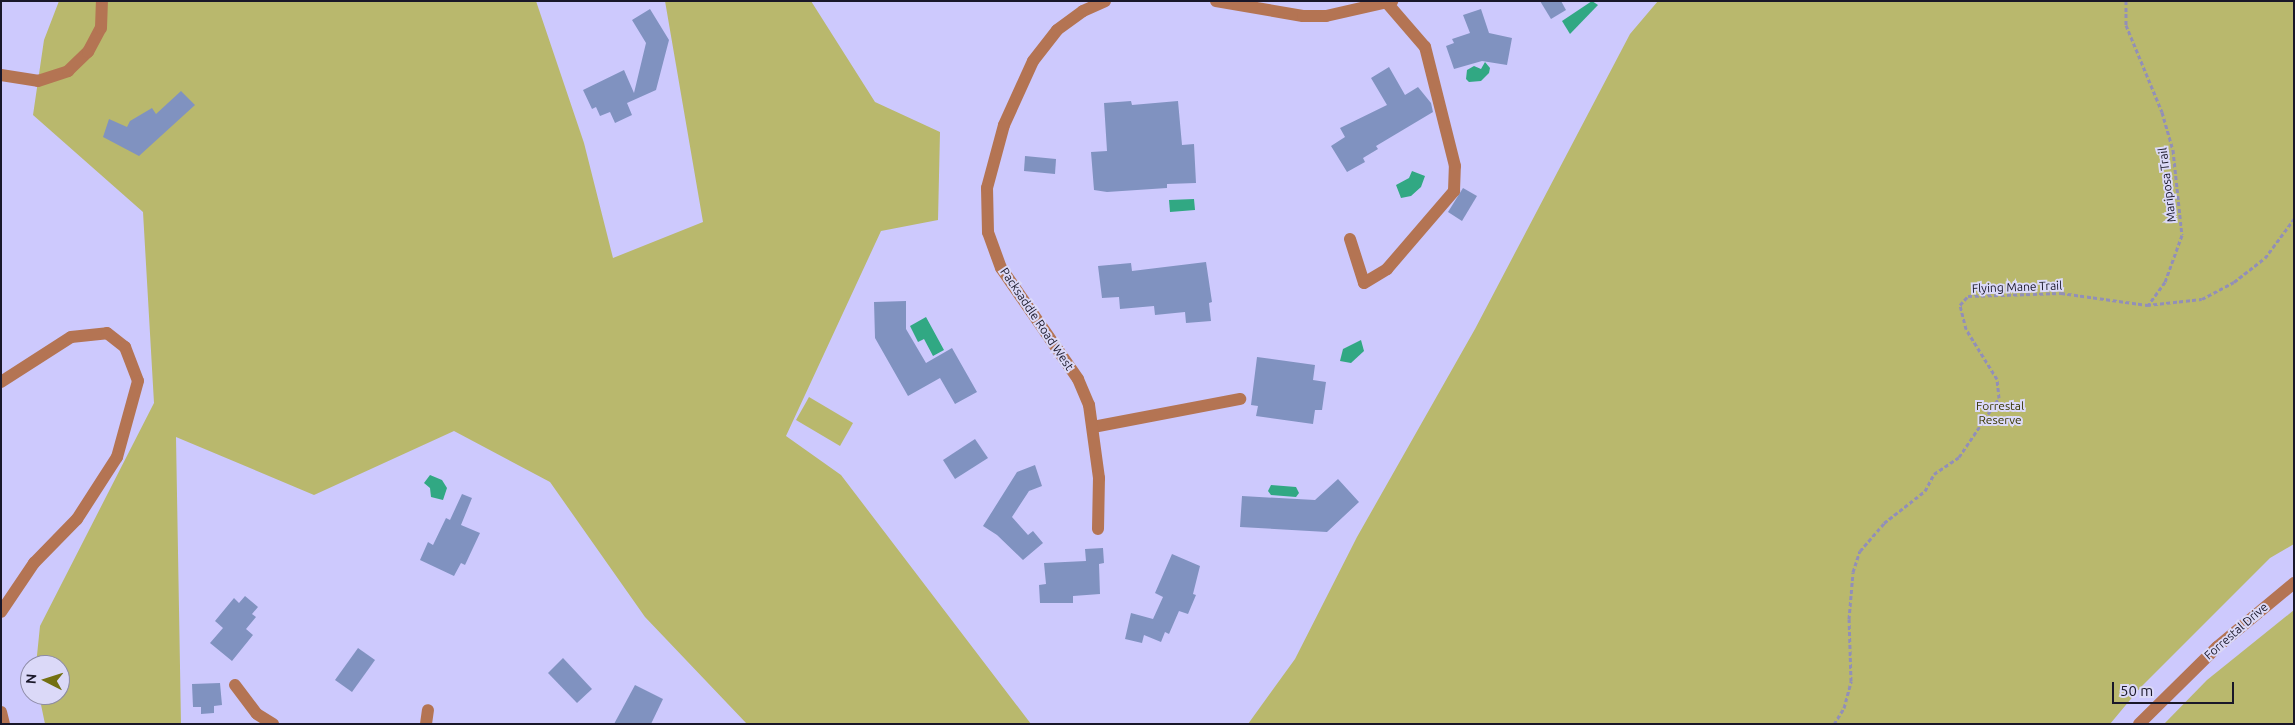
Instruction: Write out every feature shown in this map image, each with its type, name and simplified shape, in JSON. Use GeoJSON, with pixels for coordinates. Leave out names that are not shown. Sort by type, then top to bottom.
{"type":"FeatureCollection","features":[{"type":"Feature","properties":{"kind":"street"},"geometry":{"type":"LineString","coordinates":[[1,75],[38,81],[68,71],[88,52],[101,28],[102,1]]}},
{"type":"Feature","properties":{"kind":"street","name":"Packsaddle Road West"},"geometry":{"type":"LineString","coordinates":[[1098,529],[1099,478],[1093,427],[1078,378],[1000,268],[988,232],[987,188],[991,164],[1004,125],[1033,61],[1057,30],[1084,11],[1106,1]]}},
{"type":"Feature","properties":{"kind":"street"},"geometry":{"type":"LineString","coordinates":[[1216,1],[1303,16],[1326,16],[1390,2],[1425,47],[1455,166],[1454,190],[1386,269],[1364,283],[1350,239]]}},
{"type":"Feature","properties":{"kind":"street"},"geometry":{"type":"LineString","coordinates":[[1,382],[71,337],[107,333],[126,347],[138,381],[117,457],[77,519],[34,563],[1,612]]}},
{"type":"Feature","properties":{"kind":"street"},"geometry":{"type":"LineString","coordinates":[[1093,427],[1240,399]]}},
{"type":"Feature","properties":{"kind":"street","name":"Forrestal Drive"},"geometry":{"type":"LineString","coordinates":[[2139,724],[2210,653],[2294,583]]}},
{"type":"Feature","properties":{"kind":"street"},"geometry":{"type":"LineString","coordinates":[[235,685],[257,714],[273,724]]}},
{"type":"Feature","properties":{"kind":"street"},"geometry":{"type":"LineString","coordinates":[[426,724],[428,710]]}},
{"type":"Feature","properties":{"kind":"street"},"geometry":{"type":"LineString","coordinates":[[1,712],[4,724]]}},
{"type":"Feature","properties":{"kind":"path","name":"Mariposa Trail"},"geometry":{"type":"LineString","coordinates":[[2126,1],[2126,26],[2162,112],[2173,150],[2182,235],[2165,282],[2147,305]]}},
{"type":"Feature","properties":{"kind":"path"},"geometry":{"type":"LineString","coordinates":[[2147,305],[2202,299],[2234,282],[2265,258],[2294,219]]}},
{"type":"Feature","properties":{"kind":"path","name":"Flying Mane Trail"},"geometry":{"type":"LineString","coordinates":[[1834,724],[1844,708],[1851,682],[1849,619],[1853,572],[1860,551],[1884,523],[1925,491],[1934,474],[1959,457],[1999,398],[1997,379],[1966,329],[1960,305],[1968,296],[2061,293],[2147,305]]}},
{"type":"Feature","properties":{"kind":"green space"},"geometry":{"type":"Polygon","coordinates":[[[59,1],[536,1],[584,143],[613,258],[703,222],[665,1],[811,1],[875,102],[940,132],[938,220],[881,231],[786,436],[841,475],[1031,724],[747,724],[645,617],[550,482],[454,431],[314,495],[176,437],[181,724],[45,724],[41,705],[70,705],[70,655],[37,655],[40,626],[154,403],[143,212],[33,115],[44,40],[59,1]]]}},
{"type":"Feature","properties":{"kind":"green space","name":"Forrestal Reserve"},"geometry":{"type":"Polygon","coordinates":[[[1658,1],[2294,1],[2294,544],[2270,558],[2140,688],[2110,724],[1248,724],[1295,659],[1357,537],[1475,329],[1630,34],[1658,1]]]}},
{"type":"Feature","properties":{"kind":"green space"},"geometry":{"type":"Polygon","coordinates":[[[809,397],[853,423],[840,446],[796,420],[809,397]]]}},
{"type":"Feature","properties":{"kind":"green space"},"geometry":{"type":"Polygon","coordinates":[[[2294,610],[2294,724],[2164,724],[2207,680],[2294,610]]]}},
{"type":"Feature","properties":{"kind":"shaded area"},"geometry":{"type":"Polygon","coordinates":[[[1592,1],[1598,5],[1570,34],[1562,21],[1592,1]]]}},
{"type":"Feature","properties":{"kind":"shaded area"},"geometry":{"type":"Polygon","coordinates":[[[1485,62],[1490,68],[1489,73],[1481,81],[1469,82],[1466,79],[1467,70],[1474,66],[1481,69],[1485,62]]]}},
{"type":"Feature","properties":{"kind":"shaded area"},"geometry":{"type":"Polygon","coordinates":[[[1412,171],[1425,176],[1421,187],[1411,196],[1401,198],[1396,185],[1409,178],[1412,171]]]}},
{"type":"Feature","properties":{"kind":"shaded area"},"geometry":{"type":"Polygon","coordinates":[[[1194,199],[1195,210],[1170,212],[1169,200],[1194,199]]]}},
{"type":"Feature","properties":{"kind":"shaded area"},"geometry":{"type":"Polygon","coordinates":[[[926,317],[944,350],[933,356],[924,339],[918,342],[910,326],[926,317]]]}},
{"type":"Feature","properties":{"kind":"shaded area"},"geometry":{"type":"Polygon","coordinates":[[[1361,340],[1364,351],[1351,363],[1340,361],[1343,349],[1361,340]]]}},
{"type":"Feature","properties":{"kind":"shaded area"},"geometry":{"type":"Polygon","coordinates":[[[430,475],[442,480],[447,488],[443,500],[431,497],[430,488],[424,483],[430,475]]]}},
{"type":"Feature","properties":{"kind":"shaded area"},"geometry":{"type":"Polygon","coordinates":[[[1271,485],[1296,487],[1299,493],[1296,497],[1271,495],[1268,491],[1271,485]]]}},
{"type":"Feature","properties":{"kind":"building"},"geometry":{"type":"Polygon","coordinates":[[[1540,1],[1561,1],[1566,10],[1551,19],[1540,1]]]}},
{"type":"Feature","properties":{"kind":"building"},"geometry":{"type":"Polygon","coordinates":[[[650,9],[669,40],[656,90],[627,103],[632,115],[615,123],[610,112],[600,116],[596,107],[592,109],[583,90],[624,70],[634,93],[646,43],[632,20],[650,9]]]}},
{"type":"Feature","properties":{"kind":"building"},"geometry":{"type":"Polygon","coordinates":[[[1481,9],[1489,33],[1512,38],[1507,65],[1482,61],[1454,69],[1446,46],[1454,43],[1452,39],[1470,33],[1463,15],[1481,9]]]}},
{"type":"Feature","properties":{"kind":"building"},"geometry":{"type":"Polygon","coordinates":[[[1389,67],[1405,95],[1418,87],[1431,103],[1433,112],[1376,146],[1378,149],[1363,158],[1365,162],[1347,172],[1331,146],[1345,137],[1340,128],[1387,105],[1371,78],[1389,67]]]}},
{"type":"Feature","properties":{"kind":"building"},"geometry":{"type":"Polygon","coordinates":[[[181,91],[195,105],[139,156],[103,137],[109,119],[127,127],[130,121],[152,108],[156,114],[181,91]]]}},
{"type":"Feature","properties":{"kind":"building"},"geometry":{"type":"Polygon","coordinates":[[[1131,101],[1132,105],[1178,101],[1182,145],[1194,144],[1196,183],[1167,184],[1167,188],[1107,192],[1094,190],[1091,152],[1107,151],[1104,103],[1131,101]]]}},
{"type":"Feature","properties":{"kind":"building"},"geometry":{"type":"Polygon","coordinates":[[[1025,156],[1056,159],[1055,174],[1024,171],[1025,156]]]}},
{"type":"Feature","properties":{"kind":"building"},"geometry":{"type":"Polygon","coordinates":[[[1463,188],[1477,196],[1462,221],[1448,212],[1463,188]]]}},
{"type":"Feature","properties":{"kind":"building"},"geometry":{"type":"Polygon","coordinates":[[[1206,262],[1212,302],[1209,303],[1211,321],[1186,323],[1185,312],[1155,315],[1154,306],[1120,309],[1119,297],[1102,298],[1098,266],[1131,263],[1132,271],[1206,262]]]}},
{"type":"Feature","properties":{"kind":"building"},"geometry":{"type":"Polygon","coordinates":[[[906,301],[906,329],[926,363],[952,348],[977,392],[955,404],[940,378],[908,396],[875,338],[874,302],[906,301]]]}},
{"type":"Feature","properties":{"kind":"building"},"geometry":{"type":"Polygon","coordinates":[[[1257,357],[1315,365],[1313,380],[1326,382],[1322,410],[1315,410],[1313,424],[1256,416],[1258,406],[1251,405],[1257,357]]]}},
{"type":"Feature","properties":{"kind":"building"},"geometry":{"type":"Polygon","coordinates":[[[975,439],[988,458],[955,479],[943,460],[975,439]]]}},
{"type":"Feature","properties":{"kind":"building"},"geometry":{"type":"Polygon","coordinates":[[[1035,465],[1042,486],[1029,491],[1012,517],[1028,535],[1033,531],[1043,543],[1023,560],[997,535],[983,526],[1017,472],[1035,465]]]}},
{"type":"Feature","properties":{"kind":"building"},"geometry":{"type":"Polygon","coordinates":[[[1338,479],[1359,502],[1327,532],[1240,527],[1242,496],[1315,500],[1338,479]]]}},
{"type":"Feature","properties":{"kind":"building"},"geometry":{"type":"Polygon","coordinates":[[[462,494],[472,498],[461,525],[480,533],[465,565],[461,563],[454,576],[420,560],[428,542],[433,545],[446,518],[450,520],[462,494]]]}},
{"type":"Feature","properties":{"kind":"building"},"geometry":{"type":"Polygon","coordinates":[[[1103,548],[1104,563],[1099,564],[1100,594],[1073,596],[1073,603],[1040,603],[1039,585],[1046,584],[1044,563],[1086,561],[1085,549],[1103,548]]]}},
{"type":"Feature","properties":{"kind":"building"},"geometry":{"type":"Polygon","coordinates":[[[1172,554],[1200,566],[1193,594],[1196,595],[1188,614],[1179,611],[1169,634],[1165,632],[1161,642],[1144,635],[1142,643],[1125,639],[1131,613],[1153,619],[1163,597],[1155,593],[1172,554]]]}},
{"type":"Feature","properties":{"kind":"building"},"geometry":{"type":"Polygon","coordinates":[[[245,596],[258,607],[252,614],[256,617],[246,629],[253,635],[232,661],[210,643],[223,628],[215,621],[234,598],[239,603],[245,596]]]}},
{"type":"Feature","properties":{"kind":"building"},"geometry":{"type":"Polygon","coordinates":[[[358,648],[375,660],[352,692],[335,680],[358,648]]]}},
{"type":"Feature","properties":{"kind":"building"},"geometry":{"type":"Polygon","coordinates":[[[563,658],[592,689],[577,703],[548,673],[563,658]]]}},
{"type":"Feature","properties":{"kind":"building"},"geometry":{"type":"Polygon","coordinates":[[[220,683],[222,705],[214,706],[214,713],[201,714],[201,707],[193,707],[192,684],[220,683]]]}},
{"type":"Feature","properties":{"kind":"building"},"geometry":{"type":"Polygon","coordinates":[[[635,685],[663,699],[651,724],[614,724],[635,685]]]}}]}
